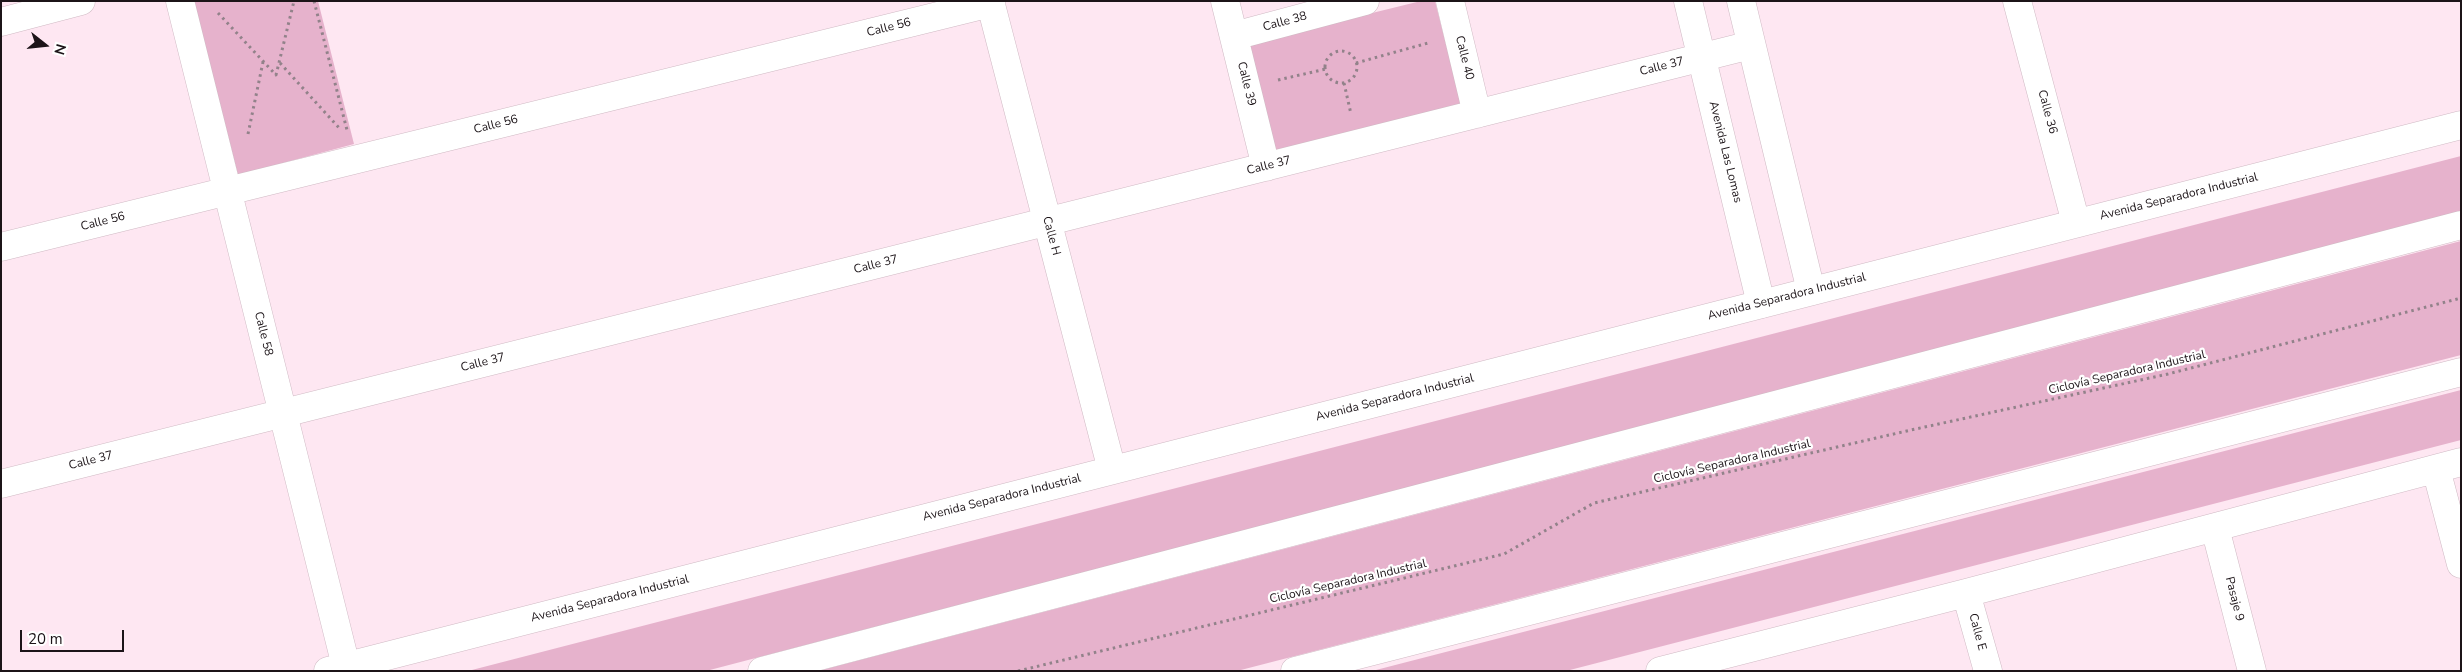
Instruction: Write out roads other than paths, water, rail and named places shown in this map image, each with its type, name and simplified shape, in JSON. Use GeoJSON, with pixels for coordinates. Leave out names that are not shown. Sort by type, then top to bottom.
{"type":"FeatureCollection","features":[{"type":"Feature","properties":{"kind":"street"},"geometry":{"type":"LineString","coordinates":[[1,22],[81,1]]}},
{"type":"Feature","properties":{"kind":"street","name":"Calle 58"},"geometry":{"type":"LineString","coordinates":[[180,1],[283,413],[337,668]]}},
{"type":"Feature","properties":{"kind":"street","name":"Calle 39"},"geometry":{"type":"LineString","coordinates":[[1225,1],[1266,166]]}},
{"type":"Feature","properties":{"kind":"street","name":"Calle 38"},"geometry":{"type":"LineString","coordinates":[[1234,36],[1365,1]]}},
{"type":"Feature","properties":{"kind":"street","name":"Calle 40"},"geometry":{"type":"LineString","coordinates":[[1450,1],[1478,114]]}},
{"type":"Feature","properties":{"kind":"street","name":"Avenida Las Lomas"},"geometry":{"type":"LineString","coordinates":[[1688,1],[1761,304]]}},
{"type":"Feature","properties":{"kind":"street"},"geometry":{"type":"LineString","coordinates":[[1741,1],[1811,291]]}},
{"type":"Feature","properties":{"kind":"street","name":"Calle 36"},"geometry":{"type":"LineString","coordinates":[[2017,1],[2076,223]]}},
{"type":"Feature","properties":{"kind":"street","name":"Calle 56"},"geometry":{"type":"LineString","coordinates":[[1,247],[991,2]]}},
{"type":"Feature","properties":{"kind":"street","name":"Calle H"},"geometry":{"type":"LineString","coordinates":[[991,2],[1112,470]]}},
{"type":"Feature","properties":{"kind":"street","name":"Calle 37"},"geometry":{"type":"LineString","coordinates":[[1,484],[1751,45]]}},
{"type":"Feature","properties":{"kind":"street","name":"Avenida Separadora Industrial"},"geometry":{"type":"LineString","coordinates":[[337,668],[2461,125]]}},
{"type":"Feature","properties":{"kind":"street"},"geometry":{"type":"LineString","coordinates":[[762,671],[2461,225]]}},
{"type":"Feature","properties":{"kind":"street"},"geometry":{"type":"LineString","coordinates":[[1295,671],[2461,372]]}},
{"type":"Feature","properties":{"kind":"street"},"geometry":{"type":"LineString","coordinates":[[1660,671],[1966,593],[2448,466],[2461,564]]}},
{"type":"Feature","properties":{"kind":"street","name":"Pasaje 9"},"geometry":{"type":"LineString","coordinates":[[2215,528],[2252,671]]}},
{"type":"Feature","properties":{"kind":"street","name":"Calle E"},"geometry":{"type":"LineString","coordinates":[[1966,593],[1988,671]]}}]}
